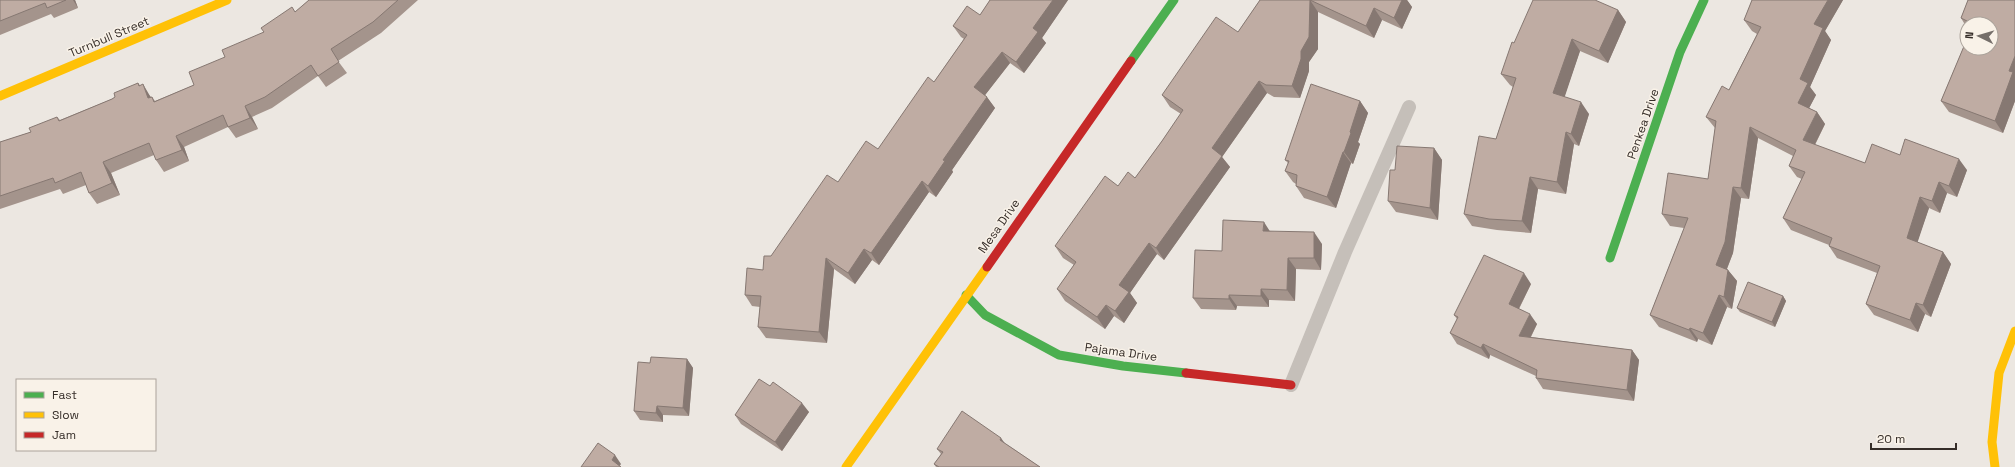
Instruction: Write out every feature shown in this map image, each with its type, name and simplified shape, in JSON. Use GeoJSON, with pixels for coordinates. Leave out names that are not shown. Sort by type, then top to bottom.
{"type":"FeatureCollection","features":[{"type":"Feature","properties":{"kind":"street","name":"Turnbull Street"},"geometry":{"type":"LineString","coordinates":[[0,96],[227,0]]}},
{"type":"Feature","properties":{"kind":"street","name":"Mesa Drive"},"geometry":{"type":"LineString","coordinates":[[846,467],[1174,0]]}},
{"type":"Feature","properties":{"kind":"street","name":"Penkea Drive"},"geometry":{"type":"LineString","coordinates":[[1610,258],[1680,52],[1704,0]]}},
{"type":"Feature","properties":{"kind":"street","name":"Pajama Drive"},"geometry":{"type":"LineString","coordinates":[[966,295],[986,315],[1059,355],[1123,366],[1290,385]]}},
{"type":"Feature","properties":{"kind":"street"},"geometry":{"type":"LineString","coordinates":[[1995,467],[1992,442],[1998,373],[2015,331]]}},
{"type":"Feature","properties":{"kind":"lane"},"geometry":{"type":"LineString","coordinates":[[1290,385],[1345,252],[1408,107]]}},
{"type":"Feature","properties":{"kind":"building"},"geometry":{"type":"Polygon","coordinates":[[[0,0],[66,0],[47,8],[45,3],[0,21],[0,0]]]}},
{"type":"Feature","properties":{"kind":"building"},"geometry":{"type":"Polygon","coordinates":[[[309,0],[398,0],[373,22],[331,49],[339,62],[318,76],[311,65],[265,97],[245,106],[250,118],[228,127],[223,115],[176,136],[182,150],[156,160],[149,143],[103,162],[112,183],[89,193],[81,172],[55,183],[53,178],[0,196],[0,142],[31,132],[29,128],[57,117],[59,121],[112,99],[115,97],[114,93],[138,83],[139,86],[143,84],[148,98],[152,97],[154,102],[194,85],[189,72],[225,57],[222,50],[264,32],[261,28],[292,7],[295,12],[309,0]]]}},
{"type":"Feature","properties":{"kind":"building"},"geometry":{"type":"Polygon","coordinates":[[[990,0],[1053,0],[1033,28],[1038,32],[1016,62],[1002,52],[974,87],[987,97],[943,160],[945,161],[928,186],[922,181],[871,253],[864,249],[848,273],[826,258],[819,332],[758,327],[761,296],[745,295],[747,268],[763,270],[764,256],[771,256],[827,175],[838,182],[866,141],[878,149],[928,77],[934,82],[967,35],[953,26],[967,6],[980,15],[990,0]]]}},
{"type":"Feature","properties":{"kind":"building"},"geometry":{"type":"Polygon","coordinates":[[[1260,0],[1310,0],[1309,37],[1301,51],[1301,59],[1292,86],[1266,85],[1259,81],[1212,148],[1222,156],[1156,248],[1149,243],[1119,285],[1129,292],[1115,311],[1106,305],[1097,317],[1057,289],[1076,262],[1055,246],[1105,176],[1118,186],[1128,172],[1135,178],[1162,141],[1183,110],[1162,95],[1216,17],[1238,32],[1260,0]]]}},
{"type":"Feature","properties":{"kind":"building"},"geometry":{"type":"Polygon","coordinates":[[[1310,0],[1402,0],[1394,18],[1374,8],[1366,26],[1310,0]]]}},
{"type":"Feature","properties":{"kind":"building"},"geometry":{"type":"Polygon","coordinates":[[[1533,0],[1595,0],[1618,10],[1599,51],[1572,39],[1553,93],[1581,102],[1571,134],[1566,132],[1557,182],[1530,177],[1522,221],[1489,219],[1464,214],[1479,136],[1496,139],[1516,78],[1501,74],[1512,42],[1514,43],[1533,0]]]}},
{"type":"Feature","properties":{"kind":"building"},"geometry":{"type":"Polygon","coordinates":[[[1752,0],[1828,0],[1814,24],[1823,28],[1800,79],[1808,83],[1798,103],[1817,112],[1803,140],[1865,163],[1872,144],[1900,155],[1905,139],[1959,159],[1949,186],[1939,182],[1932,201],[1920,197],[1907,238],[1943,252],[1923,305],[1916,303],[1910,320],[1866,304],[1880,266],[1829,246],[1832,238],[1783,218],[1805,172],[1789,166],[1796,150],[1750,127],[1741,188],[1733,187],[1725,242],[1716,265],[1728,270],[1724,297],[1719,295],[1703,333],[1690,328],[1689,330],[1650,315],[1688,218],[1662,214],[1668,173],[1708,179],[1716,121],[1706,117],[1722,86],[1729,90],[1761,27],[1744,20],[1752,0]]]}},
{"type":"Feature","properties":{"kind":"building"},"geometry":{"type":"Polygon","coordinates":[[[1968,0],[2015,0],[2015,56],[2009,71],[2013,72],[1995,121],[1941,101],[1960,56],[1999,56],[1999,16],[1962,16],[1968,0]]]}},
{"type":"Feature","properties":{"kind":"building"},"geometry":{"type":"Polygon","coordinates":[[[1311,84],[1360,101],[1350,132],[1351,133],[1327,197],[1296,186],[1297,175],[1285,171],[1289,161],[1285,160],[1311,84]]]}},
{"type":"Feature","properties":{"kind":"building"},"geometry":{"type":"Polygon","coordinates":[[[1397,146],[1434,148],[1430,208],[1388,201],[1390,170],[1395,170],[1397,146]]]}},
{"type":"Feature","properties":{"kind":"building"},"geometry":{"type":"Polygon","coordinates":[[[1223,220],[1264,222],[1263,231],[1314,232],[1314,258],[1288,258],[1287,290],[1261,289],[1261,296],[1229,295],[1229,299],[1193,298],[1195,250],[1222,251],[1223,220]]]}},
{"type":"Feature","properties":{"kind":"building"},"geometry":{"type":"Polygon","coordinates":[[[1484,255],[1524,273],[1509,304],[1530,314],[1519,336],[1632,350],[1627,390],[1536,378],[1537,370],[1483,344],[1481,348],[1450,333],[1458,317],[1454,315],[1484,255]]]}},
{"type":"Feature","properties":{"kind":"building"},"geometry":{"type":"Polygon","coordinates":[[[1748,282],[1783,296],[1772,322],[1737,308],[1748,282]]]}},
{"type":"Feature","properties":{"kind":"building"},"geometry":{"type":"Polygon","coordinates":[[[651,357],[687,359],[683,408],[657,406],[656,413],[634,411],[638,362],[650,363],[651,357]]]}},
{"type":"Feature","properties":{"kind":"building"},"geometry":{"type":"Polygon","coordinates":[[[759,379],[770,386],[773,382],[802,403],[775,442],[735,415],[759,379]]]}},
{"type":"Feature","properties":{"kind":"building"},"geometry":{"type":"Polygon","coordinates":[[[962,411],[1001,438],[1000,440],[1040,467],[939,467],[934,464],[943,452],[937,449],[962,411]]]}},
{"type":"Feature","properties":{"kind":"building"},"geometry":{"type":"Polygon","coordinates":[[[598,443],[615,455],[612,460],[621,467],[581,467],[598,443]]]}},
{"type":"Feature","properties":{"kind":"traffic: fast"},"geometry":{"type":"LineString","coordinates":[[1131,61],[1174,0]]}},
{"type":"Feature","properties":{"kind":"traffic: fast"},"geometry":{"type":"LineString","coordinates":[[1610,258],[1680,52],[1704,0]]}},
{"type":"Feature","properties":{"kind":"traffic: fast"},"geometry":{"type":"LineString","coordinates":[[966,295],[985,315],[1059,355],[1123,366],[1186,373]]}},
{"type":"Feature","properties":{"kind":"traffic: slow"},"geometry":{"type":"LineString","coordinates":[[0,96],[227,0]]}},
{"type":"Feature","properties":{"kind":"traffic: slow"},"geometry":{"type":"LineString","coordinates":[[846,467],[987,267]]}},
{"type":"Feature","properties":{"kind":"traffic: slow"},"geometry":{"type":"LineString","coordinates":[[1995,467],[1992,442],[1999,373],[2015,331]]}},
{"type":"Feature","properties":{"kind":"traffic: jam"},"geometry":{"type":"LineString","coordinates":[[987,267],[1131,61]]}},
{"type":"Feature","properties":{"kind":"traffic: jam"},"geometry":{"type":"LineString","coordinates":[[1186,373],[1291,385]]}}]}
